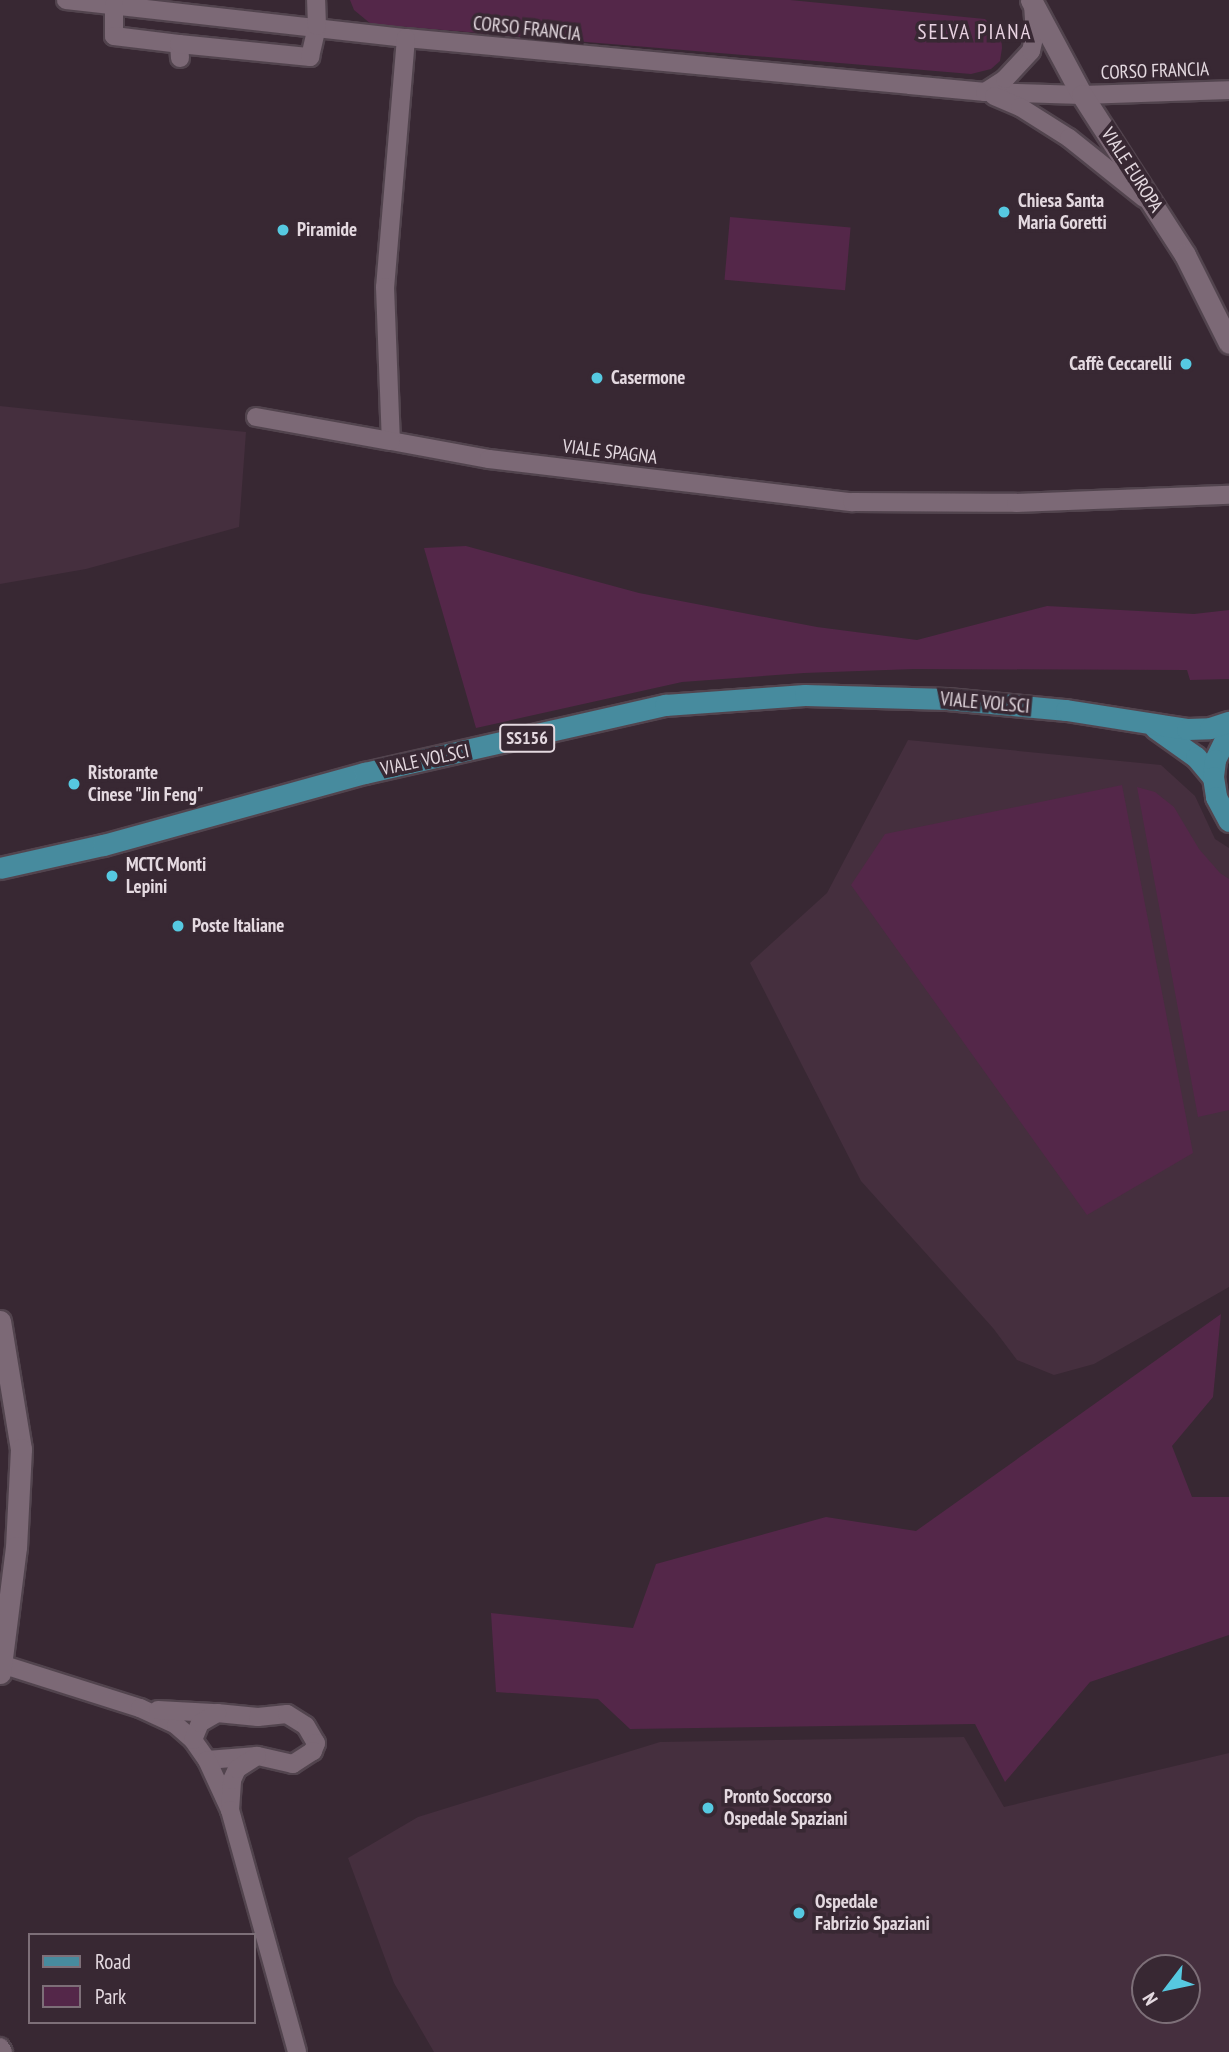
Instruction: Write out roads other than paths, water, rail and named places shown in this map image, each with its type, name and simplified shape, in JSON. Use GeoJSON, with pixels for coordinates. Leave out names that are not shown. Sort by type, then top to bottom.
{"type":"FeatureCollection","features":[{"type":"Feature","properties":{"kind":"main road","name":"VIALE VOLSCI"},"geometry":{"type":"LineString","coordinates":[[0,868],[103,845],[365,773],[665,705],[805,695],[947,699],[1066,710],[1150,726]]}},
{"type":"Feature","properties":{"kind":"main road","name":"SS156"},"geometry":{"type":"LineString","coordinates":[[1150,726],[1210,728],[1229,722]]}},
{"type":"Feature","properties":{"kind":"main road","name":"SS156"},"geometry":{"type":"LineString","coordinates":[[1150,726],[1196,757],[1213,777],[1216,797],[1229,821]]}},
{"type":"Feature","properties":{"kind":"main road"},"geometry":{"type":"LineString","coordinates":[[1213,777],[1215,760],[1229,731]]}},
{"type":"Feature","properties":{"kind":"street","name":"CORSO FRANCIA"},"geometry":{"type":"LineString","coordinates":[[66,0],[406,38],[985,92],[1082,94],[1229,89]]}},
{"type":"Feature","properties":{"kind":"street"},"geometry":{"type":"LineString","coordinates":[[114,5],[114,36],[179,51],[310,57],[317,26],[316,0]]}},
{"type":"Feature","properties":{"kind":"street"},"geometry":{"type":"LineString","coordinates":[[985,92],[1005,79],[1031,51],[1035,33],[1032,2]]}},
{"type":"Feature","properties":{"kind":"street","name":"VIALE EUROPA"},"geometry":{"type":"LineString","coordinates":[[1032,2],[1082,94],[1159,212],[1229,343]]}},
{"type":"Feature","properties":{"kind":"street"},"geometry":{"type":"LineString","coordinates":[[391,441],[385,287],[406,38]]}},
{"type":"Feature","properties":{"kind":"street"},"geometry":{"type":"LineString","coordinates":[[985,92],[1020,107],[1069,138],[1159,212]]}},
{"type":"Feature","properties":{"kind":"street","name":"VIALE SPAGNA"},"geometry":{"type":"LineString","coordinates":[[256,417],[489,459],[852,502],[1016,503],[1229,495]]}},
{"type":"Feature","properties":{"kind":"street"},"geometry":{"type":"LineString","coordinates":[[0,1321],[21,1449],[16,1547],[1,1669],[140,1708],[177,1713],[258,1717],[287,1714],[306,1726],[316,1744],[313,1751],[293,1764],[257,1756],[207,1760]]}},
{"type":"Feature","properties":{"kind":"street"},"geometry":{"type":"LineString","coordinates":[[140,1708],[176,1725],[193,1740],[207,1760],[230,1810],[298,2052]]}},
{"type":"Feature","properties":{"kind":"street"},"geometry":{"type":"LineString","coordinates":[[193,1740],[200,1723],[217,1713]]}},
{"type":"Feature","properties":{"kind":"street"},"geometry":{"type":"LineString","coordinates":[[230,1810],[232,1780],[237,1769],[257,1756]]}},
{"type":"Feature","properties":{"kind":"street"},"geometry":{"type":"LineString","coordinates":[[0,2047],[3,2052]]}},
{"type":"Feature","properties":{"kind":"place","name":"Chiesa Santa Maria Goretti"},"geometry":{"type":"Point","coordinates":[1004,212]}},
{"type":"Feature","properties":{"kind":"place","name":"Piramide"},"geometry":{"type":"Point","coordinates":[283,230]}},
{"type":"Feature","properties":{"kind":"place","name":"Caffè Ceccarelli"},"geometry":{"type":"Point","coordinates":[1186,364]}},
{"type":"Feature","properties":{"kind":"place","name":"Casermone"},"geometry":{"type":"Point","coordinates":[597,378]}},
{"type":"Feature","properties":{"kind":"place","name":"Ristorante Cinese \"Jin Feng\""},"geometry":{"type":"Point","coordinates":[74,784]}},
{"type":"Feature","properties":{"kind":"place","name":"MCTC Monti Lepini"},"geometry":{"type":"Point","coordinates":[112,876]}},
{"type":"Feature","properties":{"kind":"place","name":"Poste Italiane"},"geometry":{"type":"Point","coordinates":[178,926]}},
{"type":"Feature","properties":{"kind":"place","name":"Pronto Soccorso Ospedale Spaziani"},"geometry":{"type":"Point","coordinates":[708,1808]}},
{"type":"Feature","properties":{"kind":"place","name":"Ospedale Fabrizio Spaziani"},"geometry":{"type":"Point","coordinates":[799,1913]}},
{"type":"Feature","properties":{"kind":"district","name":"SELVA PIANA"},"geometry":{"type":"Point","coordinates":[975,32]}}]}
